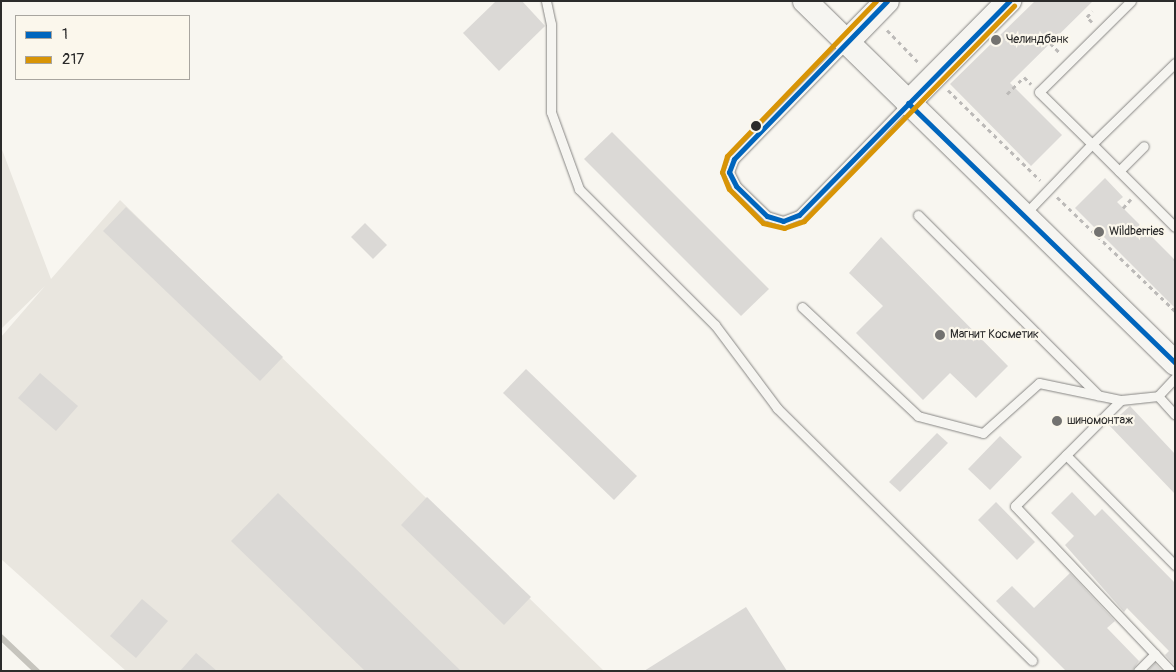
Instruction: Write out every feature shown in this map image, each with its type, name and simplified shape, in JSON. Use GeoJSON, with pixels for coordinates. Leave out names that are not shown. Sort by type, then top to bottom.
{"type":"FeatureCollection","features":[{"type":"Feature","properties":{"kind":"main road"},"geometry":{"type":"LineString","coordinates":[[805,1],[1022,218],[1175,363]]}},
{"type":"Feature","properties":{"kind":"main road"},"geometry":{"type":"LineString","coordinates":[[908,103],[1010,1]]}},
{"type":"Feature","properties":{"kind":"main road"},"geometry":{"type":"LineString","coordinates":[[847,42],[880,9]]}},
{"type":"Feature","properties":{"kind":"lane"},"geometry":{"type":"LineString","coordinates":[[546,1],[551,24],[550,112],[579,189],[715,326],[777,408],[1032,660]]}},
{"type":"Feature","properties":{"kind":"lane"},"geometry":{"type":"LineString","coordinates":[[1132,1],[1039,92],[1175,228]]}},
{"type":"Feature","properties":{"kind":"lane"},"geometry":{"type":"LineString","coordinates":[[847,42],[734,159],[730,172],[736,186],[767,216],[783,221],[799,215],[908,103]]}},
{"type":"Feature","properties":{"kind":"lane"},"geometry":{"type":"LineString","coordinates":[[1022,218],[1092,144],[1175,63]]}},
{"type":"Feature","properties":{"kind":"lane"},"geometry":{"type":"LineString","coordinates":[[1119,171],[1144,146]]}},
{"type":"Feature","properties":{"kind":"lane"},"geometry":{"type":"LineString","coordinates":[[918,215],[1099,395]]}},
{"type":"Feature","properties":{"kind":"lane"},"geometry":{"type":"LineString","coordinates":[[802,306],[918,416],[983,433],[1040,383],[1121,400],[1158,396],[1175,378]]}},
{"type":"Feature","properties":{"kind":"lane"},"geometry":{"type":"LineString","coordinates":[[1158,396],[1175,415]]}},
{"type":"Feature","properties":{"kind":"lane"},"geometry":{"type":"LineString","coordinates":[[1121,400],[1014,506],[1171,671]]}},
{"type":"Feature","properties":{"kind":"lane"},"geometry":{"type":"LineString","coordinates":[[1066,455],[1175,565]]}},
{"type":"Feature","properties":{"kind":"lane"},"geometry":{"type":"LineString","coordinates":[[1138,671],[1155,654]]}},
{"type":"Feature","properties":{"kind":"path"},"geometry":{"type":"LineString","coordinates":[[880,9],[933,77],[1125,260],[1175,311]]}},
{"type":"Feature","properties":{"kind":"path"},"geometry":{"type":"LineString","coordinates":[[1007,94],[1024,77],[1039,92]]}},
{"type":"Feature","properties":{"kind":"shaded area"},"geometry":{"type":"Polygon","coordinates":[[[1,147],[51,279],[120,200],[604,671],[126,671],[1,559],[1,337],[45,286],[1,329],[1,147]]]}},
{"type":"Feature","properties":{"kind":"building"},"geometry":{"type":"Polygon","coordinates":[[[496,1],[522,1],[545,26],[499,71],[463,33],[496,1]]]}},
{"type":"Feature","properties":{"kind":"building"},"geometry":{"type":"Polygon","coordinates":[[[1035,1],[1093,1],[1010,83],[1062,135],[1031,166],[950,84],[1035,1]]]}},
{"type":"Feature","properties":{"kind":"building"},"geometry":{"type":"Polygon","coordinates":[[[612,132],[769,289],[741,316],[584,159],[612,132]]]}},
{"type":"Feature","properties":{"kind":"building"},"geometry":{"type":"Polygon","coordinates":[[[1105,178],[1123,197],[1117,202],[1175,260],[1175,308],[1075,208],[1105,178]]]}},
{"type":"Feature","properties":{"kind":"building"},"geometry":{"type":"Polygon","coordinates":[[[126,207],[283,357],[260,381],[103,231],[126,207]]]}},
{"type":"Feature","properties":{"kind":"building"},"geometry":{"type":"Polygon","coordinates":[[[365,223],[387,245],[373,259],[351,237],[365,223]]]}},
{"type":"Feature","properties":{"kind":"building"},"geometry":{"type":"Polygon","coordinates":[[[881,237],[1008,366],[976,398],[950,373],[923,400],[856,333],[883,306],[849,273],[881,237]]]}},
{"type":"Feature","properties":{"kind":"building"},"geometry":{"type":"Polygon","coordinates":[[[526,369],[637,476],[614,500],[503,393],[526,369]]]}},
{"type":"Feature","properties":{"kind":"building"},"geometry":{"type":"Polygon","coordinates":[[[40,373],[78,406],[56,431],[18,398],[40,373]]]}},
{"type":"Feature","properties":{"kind":"building"},"geometry":{"type":"Polygon","coordinates":[[[1130,406],[1175,454],[1175,494],[1109,425],[1130,406]]]}},
{"type":"Feature","properties":{"kind":"building"},"geometry":{"type":"Polygon","coordinates":[[[937,433],[948,443],[900,492],[889,482],[937,433]]]}},
{"type":"Feature","properties":{"kind":"building"},"geometry":{"type":"Polygon","coordinates":[[[1000,436],[1022,457],[990,490],[968,469],[1000,436]]]}},
{"type":"Feature","properties":{"kind":"building"},"geometry":{"type":"Polygon","coordinates":[[[1072,492],[1095,516],[1102,509],[1175,583],[1175,666],[1165,655],[1169,651],[1127,608],[1124,612],[1065,545],[1074,536],[1051,513],[1072,492]]]}},
{"type":"Feature","properties":{"kind":"building"},"geometry":{"type":"Polygon","coordinates":[[[278,493],[461,671],[365,671],[231,541],[278,493]]]}},
{"type":"Feature","properties":{"kind":"building"},"geometry":{"type":"Polygon","coordinates":[[[427,497],[531,597],[504,625],[401,525],[427,497]]]}},
{"type":"Feature","properties":{"kind":"building"},"geometry":{"type":"Polygon","coordinates":[[[996,502],[1035,542],[1017,560],[978,520],[996,502]]]}},
{"type":"Feature","properties":{"kind":"building"},"geometry":{"type":"Polygon","coordinates":[[[1070,573],[1115,621],[1107,628],[1139,661],[1132,671],[1066,671],[996,601],[1012,586],[1034,608],[1070,573]]]}},
{"type":"Feature","properties":{"kind":"building"},"geometry":{"type":"Polygon","coordinates":[[[142,599],[168,621],[136,658],[110,636],[142,599]]]}},
{"type":"Feature","properties":{"kind":"building"},"geometry":{"type":"Polygon","coordinates":[[[746,607],[787,671],[644,671],[746,607]]]}},
{"type":"Feature","properties":{"kind":"building"},"geometry":{"type":"Polygon","coordinates":[[[196,653],[217,671],[180,671],[196,653]]]}},
{"type":"Feature","properties":{"kind":"building"},"geometry":{"type":"Polygon","coordinates":[[[1155,663],[1162,671],[1147,671],[1155,663]]]}},
{"type":"Feature","properties":{"kind":"waterway"},"geometry":{"type":"LineString","coordinates":[[1,637],[37,671]]}},
{"type":"Feature","properties":{"kind":"transit line","name":"217"},"geometry":{"type":"LineString","coordinates":[[876,1],[727,156],[722,172],[729,189],[763,223],[784,228],[804,221],[1014,6]]}},
{"type":"Feature","properties":{"kind":"transit line","name":"1"},"geometry":{"type":"LineString","coordinates":[[887,1],[734,159],[729,172],[736,186],[767,216],[783,221],[799,215],[1009,1]]}},
{"type":"Feature","properties":{"kind":"transit line","name":"1"},"geometry":{"type":"LineString","coordinates":[[908,103],[1175,363]]}},
{"type":"Feature","properties":{"kind":"place","name":"Челиндбанк"},"geometry":{"type":"Point","coordinates":[996,40]}},
{"type":"Feature","properties":{"kind":"place","name":"Wildberries"},"geometry":{"type":"Point","coordinates":[1099,232]}},
{"type":"Feature","properties":{"kind":"place","name":"Магнит Косметик"},"geometry":{"type":"Point","coordinates":[940,335]}},
{"type":"Feature","properties":{"kind":"place","name":"шиномонтаж"},"geometry":{"type":"Point","coordinates":[1057,421]}}]}
